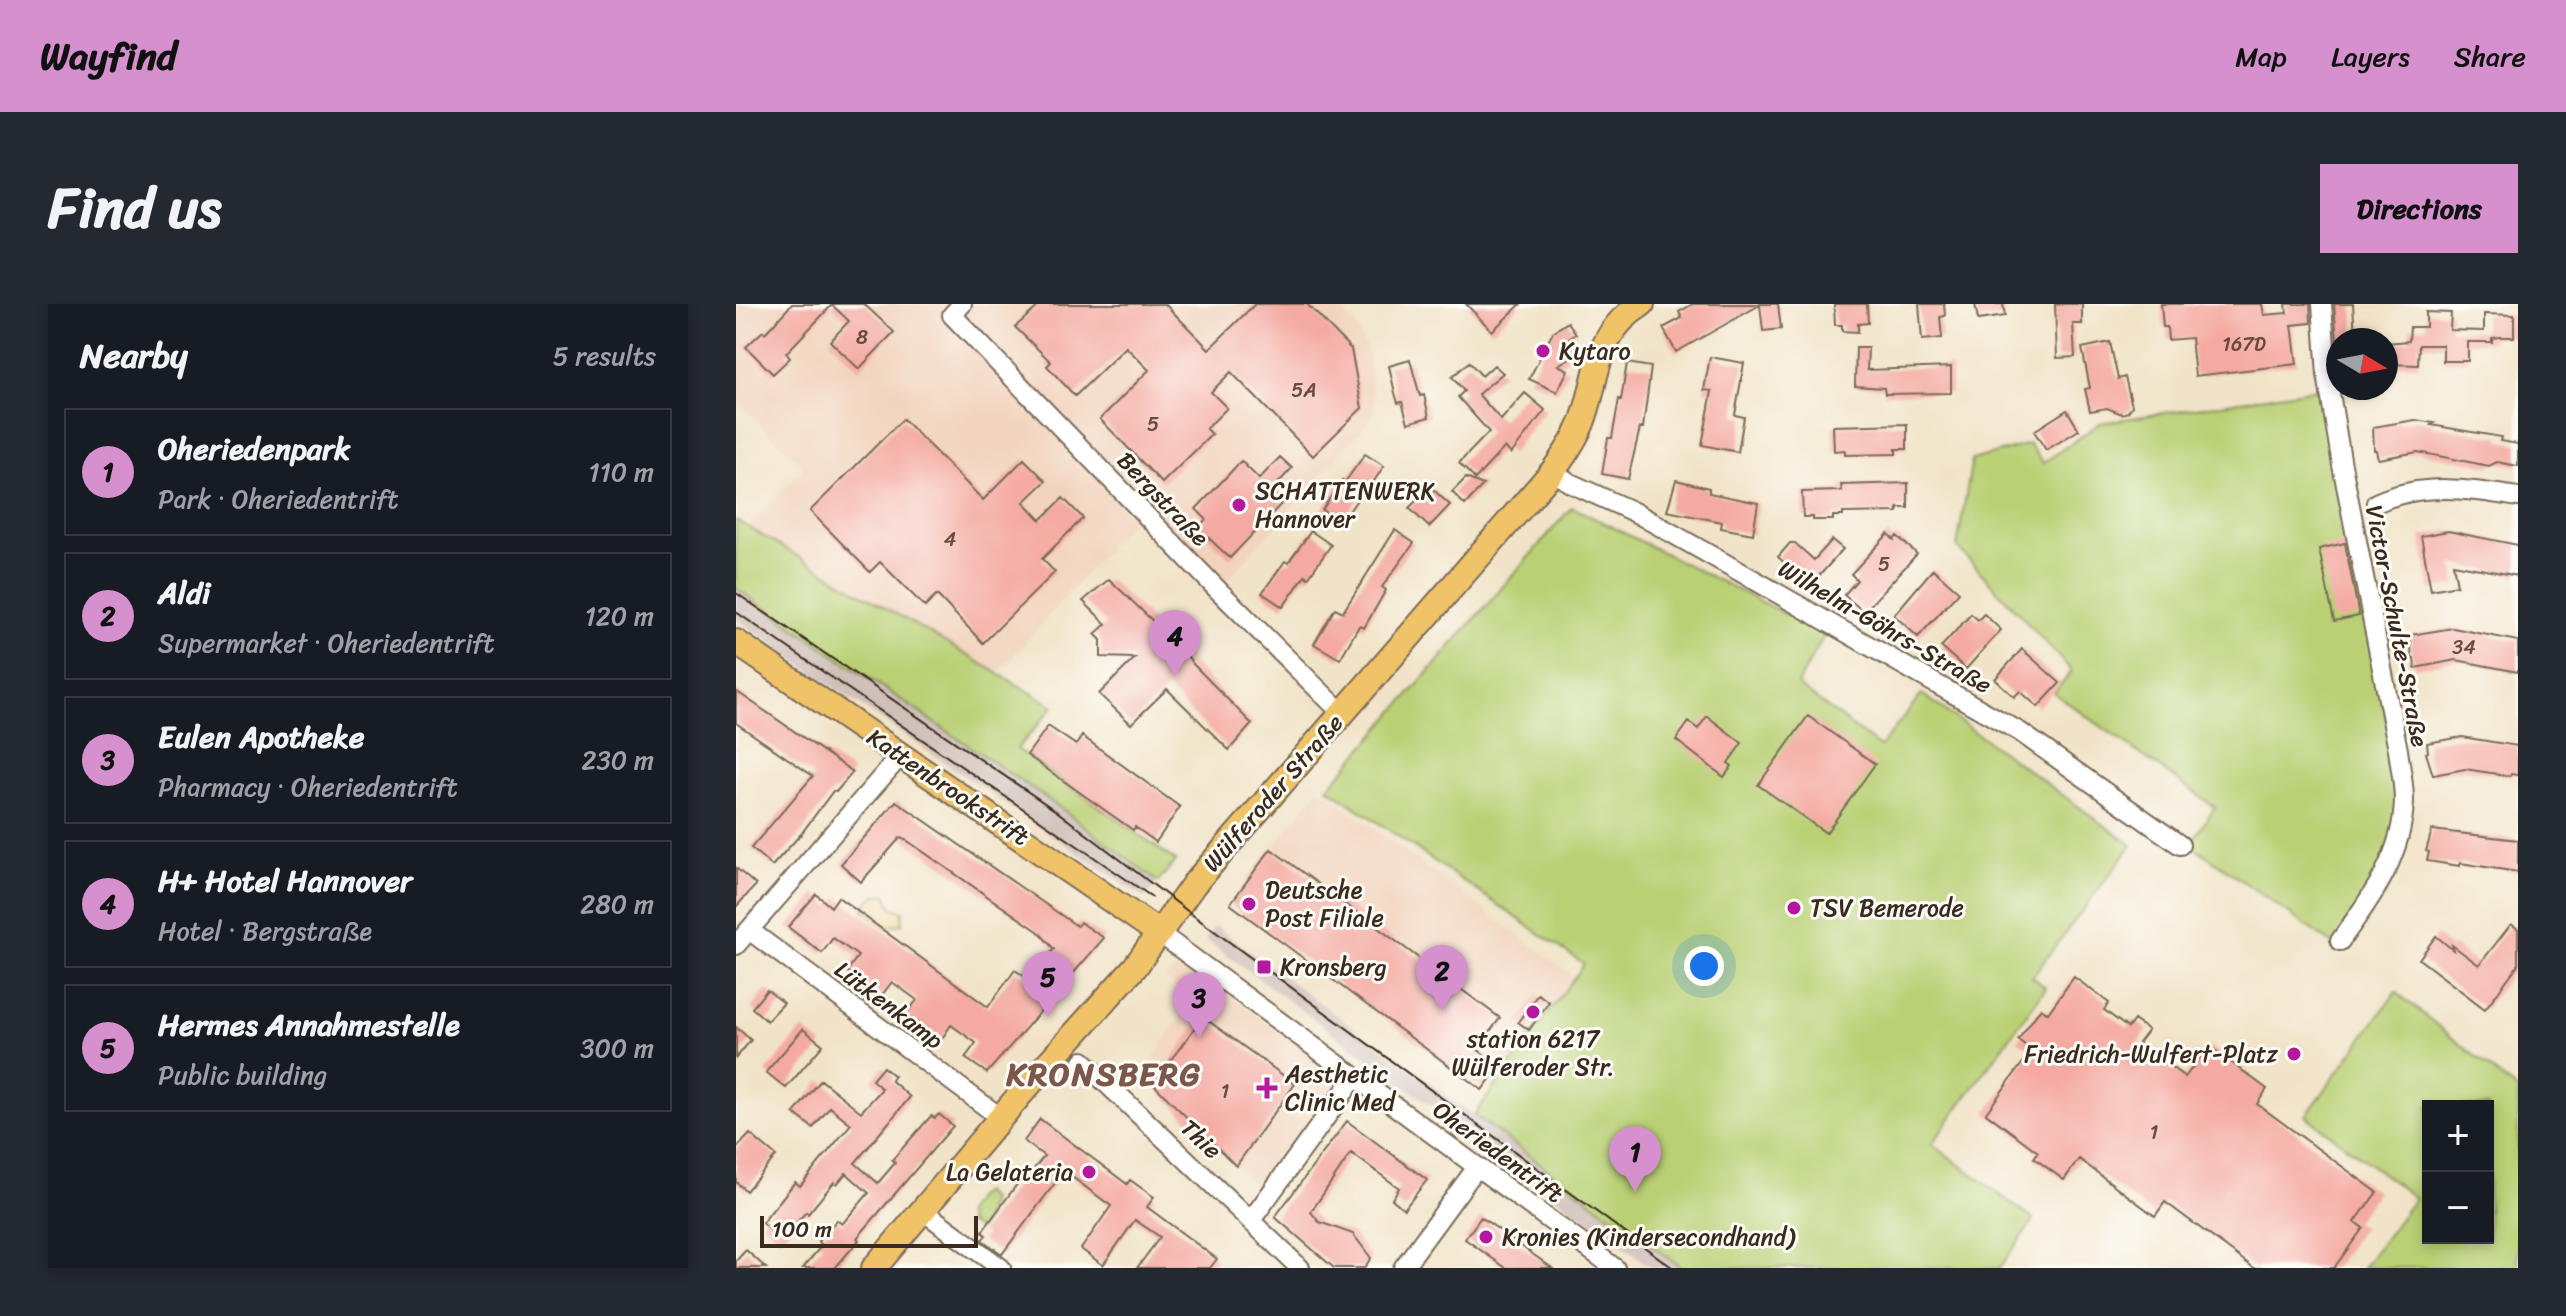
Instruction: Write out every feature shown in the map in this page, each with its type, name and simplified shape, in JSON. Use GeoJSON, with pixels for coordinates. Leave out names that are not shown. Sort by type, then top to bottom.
{"type":"FeatureCollection","features":[{"type":"Feature","properties":{"kind":"main road","name":"Wülferoder Straße"},"geometry":{"type":"LineString","coordinates":[[874,1268],[1135,967],[1194,884],[1553,471],[1582,423],[1595,368],[1604,345],[1616,325],[1642,304]]}},
{"type":"Feature","properties":{"kind":"main road","name":"Kattenbrookstrift"},"geometry":{"type":"LineString","coordinates":[[736,642],[1159,933]]}},
{"type":"Feature","properties":{"kind":"street","name":"Victor-Schulte-Straße"},"geometry":{"type":"LineString","coordinates":[[2322,304],[2327,375],[2398,750],[2404,799],[2399,841],[2378,890],[2340,941]]}},
{"type":"Feature","properties":{"kind":"street","name":"Bergstraße"},"geometry":{"type":"LineString","coordinates":[[957,310],[1207,579],[1343,714]]}},
{"type":"Feature","properties":{"kind":"street","name":"Wilhelm-Göhrs-Straße"},"geometry":{"type":"LineString","coordinates":[[1553,471],[1570,483],[1636,513],[2020,732],[2180,845]]}},
{"type":"Feature","properties":{"kind":"street"},"geometry":{"type":"LineString","coordinates":[[2376,503],[2392,495],[2437,489],[2467,489],[2518,497]]}},
{"type":"Feature","properties":{"kind":"street"},"geometry":{"type":"LineString","coordinates":[[736,945],[901,755]]}},
{"type":"Feature","properties":{"kind":"street","name":"Lütkenkamp"},"geometry":{"type":"LineString","coordinates":[[749,930],[1001,1118]]}},
{"type":"Feature","properties":{"kind":"street","name":"Oheriedentrift"},"geometry":{"type":"LineString","coordinates":[[1159,933],[1615,1268]]}},
{"type":"Feature","properties":{"kind":"street","name":"Thie"},"geometry":{"type":"LineString","coordinates":[[1083,1061],[1300,1268]]}},
{"type":"Feature","properties":{"kind":"street"},"geometry":{"type":"LineString","coordinates":[[1252,1219],[1355,1077]]}},
{"type":"Feature","properties":{"kind":"street"},"geometry":{"type":"LineString","coordinates":[[1403,1268],[1477,1167]]}},
{"type":"Feature","properties":{"kind":"street"},"geometry":{"type":"LineString","coordinates":[[923,1211],[1001,1268]]}},
{"type":"Feature","properties":{"kind":"shaded area"},"geometry":{"type":"Polygon","coordinates":[[[736,304],[1338,304],[1356,326],[1367,348],[1374,407],[1372,418],[1218,590],[1140,511],[998,674],[747,528],[804,467],[736,401],[736,304]]]}},
{"type":"Feature","properties":{"kind":"shaded area"},"geometry":{"type":"Polygon","coordinates":[[[736,588],[1062,809],[1158,882],[1144,898],[810,671],[736,618],[736,588]]]}},
{"type":"Feature","properties":{"kind":"shaded area"},"geometry":{"type":"Polygon","coordinates":[[[1319,788],[1575,977],[1503,1076],[1497,1071],[1482,1090],[1230,904],[1319,788]]]}},
{"type":"Feature","properties":{"kind":"shaded area"},"geometry":{"type":"Polygon","coordinates":[[[1215,926],[1682,1268],[1652,1268],[1205,939],[1215,926]]]}},
{"type":"Feature","properties":{"kind":"shaded area"},"geometry":{"type":"Polygon","coordinates":[[[1184,962],[1344,1080],[1260,1194],[1236,1166],[1143,1075],[1192,999],[1165,979],[1184,962]]]}},
{"type":"Feature","properties":{"kind":"green space"},"geometry":{"type":"Polygon","coordinates":[[[2326,388],[2326,400],[2338,400],[2405,843],[2385,895],[2342,951],[2190,844],[2215,807],[2054,693],[2072,671],[1957,547],[1972,460],[2029,444],[2043,463],[2100,423],[2326,388]]]}},
{"type":"Feature","properties":{"kind":"green space","name":"TSV Bemerode"},"geometry":{"type":"Polygon","coordinates":[[[1572,507],[1825,634],[1797,685],[1880,747],[1922,694],[2132,845],[2032,977],[2046,988],[1932,1144],[2034,1220],[1999,1268],[1682,1268],[1474,1115],[1584,964],[1328,788],[1572,507]]]}},
{"type":"Feature","properties":{"kind":"green space"},"geometry":{"type":"Polygon","coordinates":[[[736,520],[1054,706],[1017,749],[1176,861],[1158,882],[1062,809],[736,588],[736,520]]]}},
{"type":"Feature","properties":{"kind":"green space"},"geometry":{"type":"Polygon","coordinates":[[[2396,992],[2518,1091],[2518,1268],[2363,1268],[2415,1198],[2306,1116],[2396,992]]]}},
{"type":"Feature","properties":{"kind":"green space"},"geometry":{"type":"Polygon","coordinates":[[[983,1192],[991,1200],[984,1223],[978,1229],[969,1224],[966,1214],[976,1197],[983,1192]]]}},
{"type":"Feature","properties":{"kind":"sand"},"geometry":{"type":"Polygon","coordinates":[[[876,895],[886,895],[892,908],[903,911],[902,924],[885,927],[864,910],[876,895]]]}},
{"type":"Feature","properties":{"kind":"building"},"geometry":{"type":"Polygon","coordinates":[[[792,304],[864,304],[894,332],[859,369],[830,341],[849,321],[832,305],[786,353],[790,358],[773,374],[746,347],[763,331],[765,333],[792,304]]]}},
{"type":"Feature","properties":{"kind":"building"},"geometry":{"type":"Polygon","coordinates":[[[1041,304],[1165,304],[1209,349],[1255,304],[1307,304],[1351,349],[1362,408],[1313,456],[1231,372],[1211,392],[1227,408],[1206,429],[1212,434],[1162,483],[1100,419],[1149,370],[1126,347],[1075,396],[1047,366],[1051,362],[1015,327],[1041,304]]]}},
{"type":"Feature","properties":{"kind":"building"},"geometry":{"type":"Polygon","coordinates":[[[1466,304],[1521,304],[1492,331],[1466,304]]]}},
{"type":"Feature","properties":{"kind":"building"},"geometry":{"type":"Polygon","coordinates":[[[1693,304],[1778,304],[1781,329],[1763,331],[1760,305],[1676,352],[1663,328],[1682,318],[1679,312],[1693,304]]]}},
{"type":"Feature","properties":{"kind":"building"},"geometry":{"type":"Polygon","coordinates":[[[1834,304],[1867,304],[1868,323],[1858,324],[1858,332],[1842,331],[1842,325],[1835,325],[1834,304]]]}},
{"type":"Feature","properties":{"kind":"building"},"geometry":{"type":"Polygon","coordinates":[[[1919,304],[1944,304],[1945,316],[1940,317],[1942,338],[1922,340],[1919,304]]]}},
{"type":"Feature","properties":{"kind":"building"},"geometry":{"type":"Polygon","coordinates":[[[1975,304],[2003,304],[2005,316],[1978,320],[1975,304]]]}},
{"type":"Feature","properties":{"kind":"building"},"geometry":{"type":"Polygon","coordinates":[[[2055,304],[2082,304],[2082,324],[2073,324],[2075,357],[2057,358],[2055,304]]]}},
{"type":"Feature","properties":{"kind":"building"},"geometry":{"type":"Polygon","coordinates":[[[2161,304],[2262,304],[2264,315],[2287,313],[2286,304],[2310,304],[2311,323],[2292,325],[2297,364],[2195,376],[2191,338],[2168,340],[2167,327],[2163,327],[2161,304]]]}},
{"type":"Feature","properties":{"kind":"building"},"geometry":{"type":"Polygon","coordinates":[[[2334,304],[2353,304],[2354,328],[2336,328],[2334,304]]]}},
{"type":"Feature","properties":{"kind":"building"},"geometry":{"type":"Polygon","coordinates":[[[2426,312],[2451,313],[2450,330],[2484,331],[2484,314],[2514,315],[2514,337],[2492,338],[2492,342],[2468,342],[2468,361],[2443,361],[2443,345],[2419,345],[2418,365],[2398,364],[2398,342],[2409,341],[2410,327],[2426,327],[2426,312]]]}},
{"type":"Feature","properties":{"kind":"building"},"geometry":{"type":"Polygon","coordinates":[[[1568,322],[1576,334],[1570,338],[1574,346],[1570,348],[1575,355],[1558,365],[1568,370],[1557,392],[1529,379],[1553,332],[1568,322]]]}},
{"type":"Feature","properties":{"kind":"building"},"geometry":{"type":"Polygon","coordinates":[[[2110,342],[2118,379],[2125,377],[2132,406],[2122,414],[2107,408],[2090,411],[2085,389],[2090,388],[2082,348],[2110,342]]]}},
{"type":"Feature","properties":{"kind":"building"},"geometry":{"type":"Polygon","coordinates":[[[1856,348],[1868,348],[1867,370],[1951,367],[1951,393],[1885,394],[1884,388],[1855,386],[1856,348]]]}},
{"type":"Feature","properties":{"kind":"building"},"geometry":{"type":"Polygon","coordinates":[[[1710,357],[1744,363],[1735,415],[1744,417],[1738,452],[1702,445],[1712,391],[1704,390],[1710,357]]]}},
{"type":"Feature","properties":{"kind":"building"},"geometry":{"type":"Polygon","coordinates":[[[1410,360],[1429,417],[1408,423],[1402,402],[1398,403],[1389,366],[1410,360]]]}},
{"type":"Feature","properties":{"kind":"building"},"geometry":{"type":"Polygon","coordinates":[[[1469,362],[1482,376],[1494,365],[1503,373],[1478,394],[1501,420],[1525,393],[1545,410],[1511,454],[1505,447],[1475,479],[1459,463],[1489,432],[1458,397],[1464,391],[1452,377],[1469,362]]]}},
{"type":"Feature","properties":{"kind":"building"},"geometry":{"type":"Polygon","coordinates":[[[1627,363],[1651,367],[1643,428],[1640,428],[1628,479],[1602,474],[1627,363]]]}},
{"type":"Feature","properties":{"kind":"building"},"geometry":{"type":"Polygon","coordinates":[[[2067,410],[2079,430],[2046,450],[2034,431],[2067,410]]]}},
{"type":"Feature","properties":{"kind":"building"},"geometry":{"type":"Polygon","coordinates":[[[903,419],[983,500],[1024,459],[1046,481],[1024,502],[1041,520],[1063,498],[1083,518],[1042,559],[1055,572],[983,643],[937,595],[925,607],[880,562],[870,572],[810,511],[903,419]]]}},
{"type":"Feature","properties":{"kind":"building"},"geometry":{"type":"Polygon","coordinates":[[[2415,420],[2501,437],[2500,441],[2518,444],[2518,466],[2497,462],[2489,466],[2418,452],[2378,459],[2374,450],[2373,427],[2415,420]]]}},
{"type":"Feature","properties":{"kind":"building"},"geometry":{"type":"Polygon","coordinates":[[[1907,424],[1907,449],[1896,449],[1896,454],[1845,455],[1845,450],[1834,451],[1833,426],[1907,424]]]}},
{"type":"Feature","properties":{"kind":"building"},"geometry":{"type":"Polygon","coordinates":[[[1365,454],[1384,466],[1341,523],[1322,510],[1342,480],[1345,482],[1365,454]]]}},
{"type":"Feature","properties":{"kind":"building","name":"SCHATTENWERK Hannover"},"geometry":{"type":"Polygon","coordinates":[[[1280,457],[1292,468],[1271,491],[1283,502],[1230,558],[1198,528],[1206,519],[1196,509],[1241,461],[1259,479],[1280,457]]]}},
{"type":"Feature","properties":{"kind":"building"},"geometry":{"type":"Polygon","coordinates":[[[1466,478],[1483,485],[1465,505],[1452,492],[1466,478]]]}},
{"type":"Feature","properties":{"kind":"building"},"geometry":{"type":"Polygon","coordinates":[[[1676,480],[1709,488],[1709,493],[1758,503],[1753,534],[1721,528],[1722,522],[1667,511],[1676,480]]]}},
{"type":"Feature","properties":{"kind":"building"},"geometry":{"type":"Polygon","coordinates":[[[1425,482],[1450,505],[1429,527],[1409,508],[1418,499],[1414,495],[1425,482]]]}},
{"type":"Feature","properties":{"kind":"building"},"geometry":{"type":"Polygon","coordinates":[[[1908,483],[1908,508],[1898,508],[1898,512],[1843,513],[1843,516],[1833,516],[1833,520],[1803,517],[1802,492],[1842,491],[1841,485],[1908,483]]]}},
{"type":"Feature","properties":{"kind":"building"},"geometry":{"type":"Polygon","coordinates":[[[1395,530],[1414,543],[1382,587],[1386,590],[1364,628],[1359,626],[1340,659],[1314,644],[1335,608],[1343,612],[1395,530]]]}},
{"type":"Feature","properties":{"kind":"building"},"geometry":{"type":"Polygon","coordinates":[[[1311,531],[1331,545],[1283,607],[1262,593],[1311,531]]]}},
{"type":"Feature","properties":{"kind":"building"},"geometry":{"type":"Polygon","coordinates":[[[2448,531],[2518,545],[2518,576],[2453,564],[2457,585],[2431,590],[2421,536],[2448,531]]]}},
{"type":"Feature","properties":{"kind":"building"},"geometry":{"type":"Polygon","coordinates":[[[1888,534],[1894,540],[1897,536],[1917,554],[1864,612],[1844,595],[1857,580],[1851,574],[1888,534]]]}},
{"type":"Feature","properties":{"kind":"building"},"geometry":{"type":"Polygon","coordinates":[[[1832,540],[1843,549],[1812,584],[1778,557],[1790,543],[1795,543],[1814,560],[1832,540]]]}},
{"type":"Feature","properties":{"kind":"building"},"geometry":{"type":"Polygon","coordinates":[[[2345,543],[2359,616],[2334,621],[2319,549],[2345,543]]]}},
{"type":"Feature","properties":{"kind":"building"},"geometry":{"type":"Polygon","coordinates":[[[1933,569],[1959,592],[1918,637],[1894,615],[1933,569]]]}},
{"type":"Feature","properties":{"kind":"building"},"geometry":{"type":"Polygon","coordinates":[[[1109,579],[1185,652],[1252,724],[1229,750],[1167,689],[1131,724],[1099,694],[1135,658],[1101,657],[1101,640],[1095,634],[1106,624],[1083,601],[1109,579]]]}},
{"type":"Feature","properties":{"kind":"building"},"geometry":{"type":"Polygon","coordinates":[[[1971,614],[1978,620],[1984,614],[2001,630],[1966,669],[1941,647],[1971,614]]]}},
{"type":"Feature","properties":{"kind":"building"},"geometry":{"type":"Polygon","coordinates":[[[2453,628],[2518,641],[2518,672],[2456,660],[2415,668],[2410,635],[2453,628]]]}},
{"type":"Feature","properties":{"kind":"building"},"geometry":{"type":"Polygon","coordinates":[[[2022,649],[2060,683],[2038,707],[2020,691],[2014,697],[1995,679],[2022,649]]]}},
{"type":"Feature","properties":{"kind":"building"},"geometry":{"type":"Polygon","coordinates":[[[736,691],[853,772],[836,792],[833,791],[772,866],[751,848],[813,776],[736,723],[736,691]]]}},
{"type":"Feature","properties":{"kind":"building"},"geometry":{"type":"Polygon","coordinates":[[[1707,716],[1742,743],[1728,763],[1732,766],[1724,777],[1676,740],[1689,722],[1698,729],[1707,716]]]}},
{"type":"Feature","properties":{"kind":"building"},"geometry":{"type":"Polygon","coordinates":[[[1808,716],[1875,764],[1826,833],[1758,785],[1808,716]]]}},
{"type":"Feature","properties":{"kind":"building"},"geometry":{"type":"Polygon","coordinates":[[[1048,726],[1076,745],[1082,736],[1180,807],[1156,842],[1135,827],[1133,830],[1027,755],[1048,726]]]}},
{"type":"Feature","properties":{"kind":"building"},"geometry":{"type":"Polygon","coordinates":[[[2462,737],[2518,746],[2518,775],[2465,769],[2433,775],[2426,753],[2427,743],[2462,737]]]}},
{"type":"Feature","properties":{"kind":"building"},"geometry":{"type":"Polygon","coordinates":[[[896,801],[1077,926],[1080,922],[1104,938],[987,1073],[965,1058],[976,1043],[951,1025],[941,1040],[906,1014],[917,1000],[892,982],[881,996],[847,971],[858,956],[833,938],[822,953],[788,927],[816,894],[831,907],[838,897],[988,1007],[1015,970],[1030,980],[1048,960],[1046,958],[1054,949],[1039,932],[906,840],[900,838],[861,882],[841,864],[896,801]]]}},
{"type":"Feature","properties":{"kind":"building"},"geometry":{"type":"Polygon","coordinates":[[[2432,830],[2518,840],[2518,872],[2427,861],[2429,852],[2426,851],[2432,830]]]}},
{"type":"Feature","properties":{"kind":"building"},"geometry":{"type":"Polygon","coordinates":[[[1271,849],[1500,1018],[1477,1049],[1489,1058],[1486,1062],[1497,1070],[1482,1090],[1230,904],[1271,849]]]}},
{"type":"Feature","properties":{"kind":"building"},"geometry":{"type":"Polygon","coordinates":[[[736,868],[756,885],[736,907],[736,868]]]}},
{"type":"Feature","properties":{"kind":"building"},"geometry":{"type":"Polygon","coordinates":[[[2511,924],[2518,929],[2518,965],[2485,1009],[2419,959],[2436,936],[2479,965],[2511,924]]]}},
{"type":"Feature","properties":{"kind":"building"},"geometry":{"type":"Polygon","coordinates":[[[2074,977],[2109,1003],[2104,1010],[2128,1028],[2134,1020],[2148,1030],[2138,1043],[2185,1077],[2209,1046],[2267,1089],[2257,1104],[2377,1192],[2355,1222],[2363,1228],[2334,1268],[2254,1268],[2165,1202],[2155,1216],[2079,1159],[2064,1180],[2034,1158],[2038,1152],[1986,1113],[2032,1050],[2018,1040],[2041,1008],[2048,1013],[2074,977]]]}},
{"type":"Feature","properties":{"kind":"building"},"geometry":{"type":"Polygon","coordinates":[[[767,990],[784,1003],[767,1021],[752,1008],[767,990]]]}},
{"type":"Feature","properties":{"kind":"building","name":"station 6217 Wülferoder Str."},"geometry":{"type":"Polygon","coordinates":[[[1538,994],[1549,1002],[1529,1030],[1518,1022],[1538,994]]]}},
{"type":"Feature","properties":{"kind":"building"},"geometry":{"type":"Polygon","coordinates":[[[1203,1017],[1295,1084],[1236,1166],[1153,1084],[1203,1017]]]}},
{"type":"Feature","properties":{"kind":"building"},"geometry":{"type":"Polygon","coordinates":[[[736,1027],[751,1040],[736,1058],[736,1027]]]}},
{"type":"Feature","properties":{"kind":"building"},"geometry":{"type":"Polygon","coordinates":[[[803,1029],[823,1045],[786,1088],[766,1072],[803,1029]]]}},
{"type":"Feature","properties":{"kind":"building"},"geometry":{"type":"Polygon","coordinates":[[[883,1067],[894,1076],[891,1080],[910,1097],[855,1163],[878,1183],[895,1163],[892,1160],[931,1116],[935,1118],[939,1114],[953,1126],[835,1268],[803,1268],[822,1245],[818,1241],[837,1220],[842,1224],[869,1193],[846,1173],[781,1240],[762,1223],[795,1182],[800,1186],[851,1124],[830,1107],[813,1128],[794,1113],[821,1080],[861,1112],[882,1089],[872,1080],[883,1067]]]}},
{"type":"Feature","properties":{"kind":"building"},"geometry":{"type":"Polygon","coordinates":[[[1040,1119],[1127,1184],[1130,1180],[1154,1197],[1147,1207],[1217,1259],[1210,1268],[1137,1268],[1160,1237],[1135,1220],[1103,1265],[1081,1249],[1111,1206],[1064,1171],[1002,1254],[982,1240],[986,1235],[982,1232],[1026,1172],[1030,1174],[1044,1156],[1024,1141],[1040,1119]]]}},
{"type":"Feature","properties":{"kind":"building"},"geometry":{"type":"Polygon","coordinates":[[[1347,1121],[1427,1180],[1404,1209],[1392,1199],[1399,1188],[1351,1153],[1311,1212],[1319,1222],[1353,1234],[1371,1258],[1364,1268],[1334,1268],[1275,1217],[1347,1121]]]}},
{"type":"Feature","properties":{"kind":"building"},"geometry":{"type":"Polygon","coordinates":[[[750,1134],[776,1156],[746,1191],[736,1182],[736,1149],[750,1134]]]}},
{"type":"Feature","properties":{"kind":"building"},"geometry":{"type":"Polygon","coordinates":[[[1481,1217],[1552,1268],[1506,1268],[1465,1239],[1481,1217]]]}},
{"type":"Feature","properties":{"kind":"building"},"geometry":{"type":"Polygon","coordinates":[[[746,1250],[766,1268],[736,1268],[736,1261],[746,1250]]]}},
{"type":"Feature","properties":{"kind":"tram line"},"geometry":{"type":"LineString","coordinates":[[736,593],[1059,813],[1198,919],[1673,1268]]}},
{"type":"Feature","properties":{"kind":"tram line"},"geometry":{"type":"LineString","coordinates":[[736,612],[1152,897]]}},
{"type":"Feature","properties":{"kind":"place","name":"Kytaro"},"geometry":{"type":"Point","coordinates":[1543,351]}},
{"type":"Feature","properties":{"kind":"place","name":"SCHATTENWERK Hannover"},"geometry":{"type":"Point","coordinates":[1239,505]}},
{"type":"Feature","properties":{"kind":"place","name":"H+ Hotel Hannover"},"geometry":{"type":"Point","coordinates":[1175,676]}},
{"type":"Feature","properties":{"kind":"place","name":"Deutsche Post Filiale"},"geometry":{"type":"Point","coordinates":[1249,904]}},
{"type":"Feature","properties":{"kind":"place","name":"TSV Bemerode"},"geometry":{"type":"Point","coordinates":[1794,908]}},
{"type":"Feature","properties":{"kind":"place","name":"Kronsberg"},"geometry":{"type":"Point","coordinates":[1264,967]}},
{"type":"Feature","properties":{"kind":"place","name":"Aldi"},"geometry":{"type":"Point","coordinates":[1442,1011]}},
{"type":"Feature","properties":{"kind":"place","name":"station 6217 Wülferoder Str."},"geometry":{"type":"Point","coordinates":[1533,1012]}},
{"type":"Feature","properties":{"kind":"place","name":"Hermes Annahmestelle"},"geometry":{"type":"Point","coordinates":[1048,1017]}},
{"type":"Feature","properties":{"kind":"place","name":"Eulen Apotheke"},"geometry":{"type":"Point","coordinates":[1199,1038]}},
{"type":"Feature","properties":{"kind":"place","name":"Friedrich-Wulfert-Platz"},"geometry":{"type":"Point","coordinates":[2294,1054]}},
{"type":"Feature","properties":{"kind":"place","name":"Aesthetic Clinic Med"},"geometry":{"type":"Point","coordinates":[1267,1088]}},
{"type":"Feature","properties":{"kind":"place","name":"La Gelateria"},"geometry":{"type":"Point","coordinates":[1089,1172]}},
{"type":"Feature","properties":{"kind":"place","name":"Oheriedenpark"},"geometry":{"type":"Point","coordinates":[1635,1192]}},
{"type":"Feature","properties":{"kind":"place","name":"Kronies (Kindersecondhand)"},"geometry":{"type":"Point","coordinates":[1486,1237]}},
{"type":"Feature","properties":{"kind":"district","name":"KRONSBERG"},"geometry":{"type":"Point","coordinates":[1104,1074]}}]}
